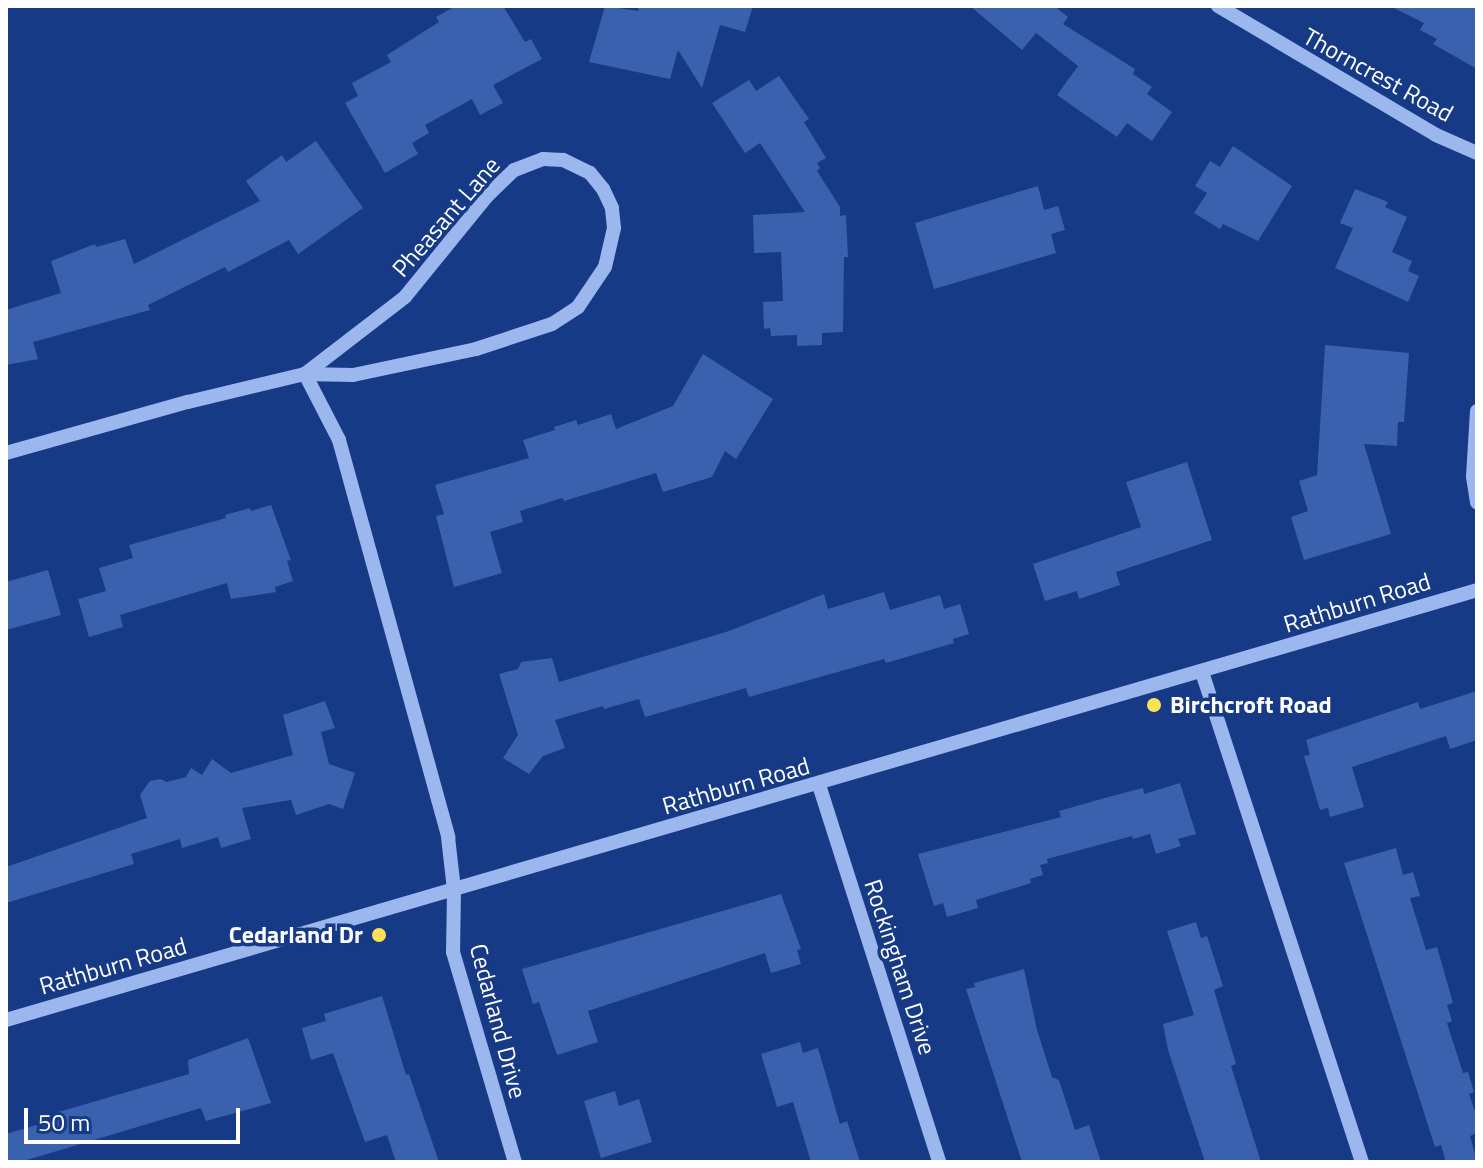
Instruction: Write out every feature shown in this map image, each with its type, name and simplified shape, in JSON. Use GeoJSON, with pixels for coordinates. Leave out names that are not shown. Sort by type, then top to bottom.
{"type":"FeatureCollection","features":[{"type":"Feature","properties":{"kind":"street","name":"Thorncrest Road"},"geometry":{"type":"LineString","coordinates":[[1218,6],[1436,135],[1477,153]]}},
{"type":"Feature","properties":{"kind":"street","name":"Pheasant Lane"},"geometry":{"type":"LineString","coordinates":[[6,453],[188,402],[305,374],[353,375],[476,349],[566,316],[589,295],[612,248],[614,218],[603,189],[590,173],[563,160],[543,159],[514,170],[487,196],[405,297],[305,374]]}},
{"type":"Feature","properties":{"kind":"street"},"geometry":{"type":"LineString","coordinates":[[305,374],[339,440],[448,837],[454,890]]}},
{"type":"Feature","properties":{"kind":"street"},"geometry":{"type":"LineString","coordinates":[[1477,411],[1473,477],[1477,503]]}},
{"type":"Feature","properties":{"kind":"street","name":"Rathburn Road"},"geometry":{"type":"LineString","coordinates":[[6,1020],[819,785],[1477,590]]}},
{"type":"Feature","properties":{"kind":"street"},"geometry":{"type":"LineString","coordinates":[[1202,672],[1362,1162]]}},
{"type":"Feature","properties":{"kind":"street","name":"Rockingham Drive"},"geometry":{"type":"LineString","coordinates":[[819,785],[939,1162]]}},
{"type":"Feature","properties":{"kind":"street","name":"Cedarland Drive"},"geometry":{"type":"LineString","coordinates":[[454,890],[453,952],[515,1162]]}},
{"type":"Feature","properties":{"kind":"building"},"geometry":{"type":"Polygon","coordinates":[[[456,6],[503,6],[525,42],[531,39],[542,59],[493,85],[503,103],[480,115],[472,99],[425,125],[429,133],[412,143],[418,154],[385,173],[345,103],[358,96],[352,83],[391,62],[387,55],[439,22],[436,17],[456,6]]]}},
{"type":"Feature","properties":{"kind":"building"},"geometry":{"type":"Polygon","coordinates":[[[605,6],[638,11],[639,6],[753,6],[745,32],[720,25],[702,88],[678,50],[670,79],[589,62],[605,6]]]}},
{"type":"Feature","properties":{"kind":"building"},"geometry":{"type":"Polygon","coordinates":[[[970,6],[1054,6],[1068,17],[1063,24],[1135,69],[1133,74],[1152,87],[1147,94],[1172,112],[1152,141],[1127,123],[1117,137],[1057,95],[1078,66],[1036,33],[1022,50],[970,6]]]}},
{"type":"Feature","properties":{"kind":"building"},"geometry":{"type":"Polygon","coordinates":[[[1390,6],[1477,6],[1477,69],[1433,44],[1437,39],[1420,30],[1424,23],[1390,6]]]}},
{"type":"Feature","properties":{"kind":"building"},"geometry":{"type":"Polygon","coordinates":[[[779,76],[809,119],[804,122],[826,158],[817,163],[820,168],[817,171],[840,207],[840,216],[846,215],[848,257],[844,257],[843,332],[822,333],[822,345],[797,346],[797,335],[771,336],[770,328],[764,329],[763,302],[783,301],[781,252],[754,253],[753,215],[805,212],[760,143],[745,153],[712,103],[749,80],[756,91],[779,76]]]}},
{"type":"Feature","properties":{"kind":"building"},"geometry":{"type":"Polygon","coordinates":[[[316,141],[363,208],[298,254],[289,240],[228,272],[225,267],[148,305],[150,310],[33,342],[38,359],[6,365],[6,310],[61,293],[51,261],[95,244],[96,247],[125,239],[134,264],[260,201],[246,181],[282,155],[286,162],[316,141]]]}},
{"type":"Feature","properties":{"kind":"building"},"geometry":{"type":"Polygon","coordinates":[[[1233,146],[1292,186],[1258,241],[1223,224],[1220,229],[1194,213],[1207,193],[1195,186],[1210,161],[1220,167],[1233,146]]]}},
{"type":"Feature","properties":{"kind":"building"},"geometry":{"type":"Polygon","coordinates":[[[1038,186],[1044,210],[1058,206],[1065,230],[1051,234],[1056,253],[934,289],[915,223],[1038,186]]]}},
{"type":"Feature","properties":{"kind":"building"},"geometry":{"type":"Polygon","coordinates":[[[1355,189],[1388,202],[1385,207],[1407,217],[1392,252],[1412,261],[1408,271],[1419,276],[1408,302],[1335,268],[1353,228],[1340,223],[1355,189]]]}},
{"type":"Feature","properties":{"kind":"building"},"geometry":{"type":"Polygon","coordinates":[[[1325,345],[1409,353],[1404,422],[1398,422],[1397,446],[1364,444],[1391,534],[1304,560],[1291,517],[1308,511],[1299,481],[1317,475],[1325,345]]]}},
{"type":"Feature","properties":{"kind":"building"},"geometry":{"type":"Polygon","coordinates":[[[703,354],[773,399],[736,459],[725,451],[712,477],[663,492],[656,473],[520,511],[523,522],[490,532],[502,573],[454,587],[436,516],[444,514],[435,485],[529,458],[523,440],[555,430],[554,427],[576,420],[578,425],[611,414],[616,429],[673,406],[703,354]]]}},
{"type":"Feature","properties":{"kind":"building"},"geometry":{"type":"Polygon","coordinates":[[[1187,462],[1212,540],[1116,572],[1120,585],[1079,599],[1077,591],[1045,601],[1033,564],[1141,527],[1126,482],[1187,462]]]}},
{"type":"Feature","properties":{"kind":"building"},"geometry":{"type":"Polygon","coordinates":[[[271,505],[291,560],[287,561],[293,581],[275,587],[276,592],[231,599],[227,583],[120,615],[123,627],[89,637],[78,599],[106,591],[99,568],[133,558],[129,545],[226,518],[225,515],[271,505]]]}},
{"type":"Feature","properties":{"kind":"building"},"geometry":{"type":"Polygon","coordinates":[[[48,570],[61,615],[6,630],[6,582],[48,570]]]}},
{"type":"Feature","properties":{"kind":"building"},"geometry":{"type":"Polygon","coordinates":[[[884,592],[890,610],[940,595],[944,609],[960,604],[969,634],[953,639],[954,643],[886,663],[884,659],[749,697],[746,688],[645,717],[639,699],[604,709],[603,706],[555,720],[565,748],[543,756],[529,774],[503,758],[518,735],[499,674],[518,669],[521,662],[552,658],[559,682],[729,631],[824,594],[828,609],[884,592]]]}},
{"type":"Feature","properties":{"kind":"building"},"geometry":{"type":"Polygon","coordinates":[[[1477,691],[1477,740],[1450,749],[1446,736],[1352,767],[1364,807],[1330,817],[1328,808],[1320,810],[1304,756],[1310,755],[1306,740],[1418,702],[1420,709],[1477,691]]]}},
{"type":"Feature","properties":{"kind":"building"},"geometry":{"type":"Polygon","coordinates":[[[325,701],[335,728],[321,732],[329,764],[355,773],[343,809],[329,804],[296,815],[291,800],[242,808],[251,839],[221,848],[218,837],[182,848],[180,839],[131,854],[134,864],[6,903],[6,867],[147,818],[140,795],[150,781],[160,779],[167,782],[186,777],[191,768],[202,775],[212,759],[231,773],[293,755],[283,715],[325,701]]]}},
{"type":"Feature","properties":{"kind":"building"},"geometry":{"type":"Polygon","coordinates":[[[1180,783],[1196,834],[1178,839],[1181,846],[1156,854],[1150,834],[1133,839],[1132,836],[1047,859],[1048,863],[1040,865],[1043,875],[1030,879],[1031,883],[976,900],[978,908],[947,917],[943,903],[934,906],[918,854],[1061,817],[1059,811],[1112,796],[1143,788],[1144,794],[1180,783]]]}},
{"type":"Feature","properties":{"kind":"building"},"geometry":{"type":"Polygon","coordinates":[[[1396,848],[1403,875],[1413,872],[1420,896],[1410,898],[1426,950],[1437,947],[1453,1003],[1447,1005],[1452,1021],[1447,1023],[1463,1073],[1468,1072],[1474,1092],[1469,1094],[1477,1117],[1477,1133],[1470,1136],[1477,1162],[1446,1162],[1441,1145],[1435,1147],[1344,863],[1396,848]]]}},
{"type":"Feature","properties":{"kind":"building"},"geometry":{"type":"Polygon","coordinates":[[[781,894],[801,949],[797,950],[801,964],[771,973],[765,953],[588,1011],[598,1042],[557,1055],[539,1002],[533,1004],[522,969],[781,894]]]}},
{"type":"Feature","properties":{"kind":"building"},"geometry":{"type":"Polygon","coordinates":[[[1196,922],[1201,938],[1207,936],[1223,986],[1214,990],[1236,1064],[1231,1066],[1261,1162],[1205,1162],[1168,1050],[1163,1024],[1194,1015],[1167,931],[1196,922]]]}},
{"type":"Feature","properties":{"kind":"building"},"geometry":{"type":"Polygon","coordinates":[[[1024,969],[1037,1030],[1052,1077],[1059,1080],[1075,1130],[1089,1125],[1101,1162],[1022,1162],[966,989],[975,987],[974,983],[1024,969]]]}},
{"type":"Feature","properties":{"kind":"building"},"geometry":{"type":"Polygon","coordinates":[[[382,996],[406,1075],[409,1074],[439,1162],[396,1162],[387,1135],[365,1142],[333,1053],[311,1060],[302,1028],[326,1021],[324,1014],[382,996]]]}},
{"type":"Feature","properties":{"kind":"building"},"geometry":{"type":"Polygon","coordinates":[[[248,1038],[271,1103],[206,1121],[201,1108],[20,1162],[6,1162],[6,1134],[57,1119],[55,1113],[189,1074],[188,1060],[248,1038]]]}},
{"type":"Feature","properties":{"kind":"building"},"geometry":{"type":"Polygon","coordinates":[[[800,1042],[803,1053],[818,1048],[840,1124],[847,1121],[860,1162],[811,1162],[793,1102],[777,1107],[761,1054],[800,1042]]]}},
{"type":"Feature","properties":{"kind":"building"},"geometry":{"type":"Polygon","coordinates":[[[615,1091],[619,1106],[639,1099],[652,1142],[601,1158],[584,1101],[615,1091]]]}},
{"type":"Feature","properties":{"kind":"place","name":"Birchcroft Road"},"geometry":{"type":"Point","coordinates":[1154,705]}},
{"type":"Feature","properties":{"kind":"place","name":"Cedarland Dr"},"geometry":{"type":"Point","coordinates":[379,935]}}]}
